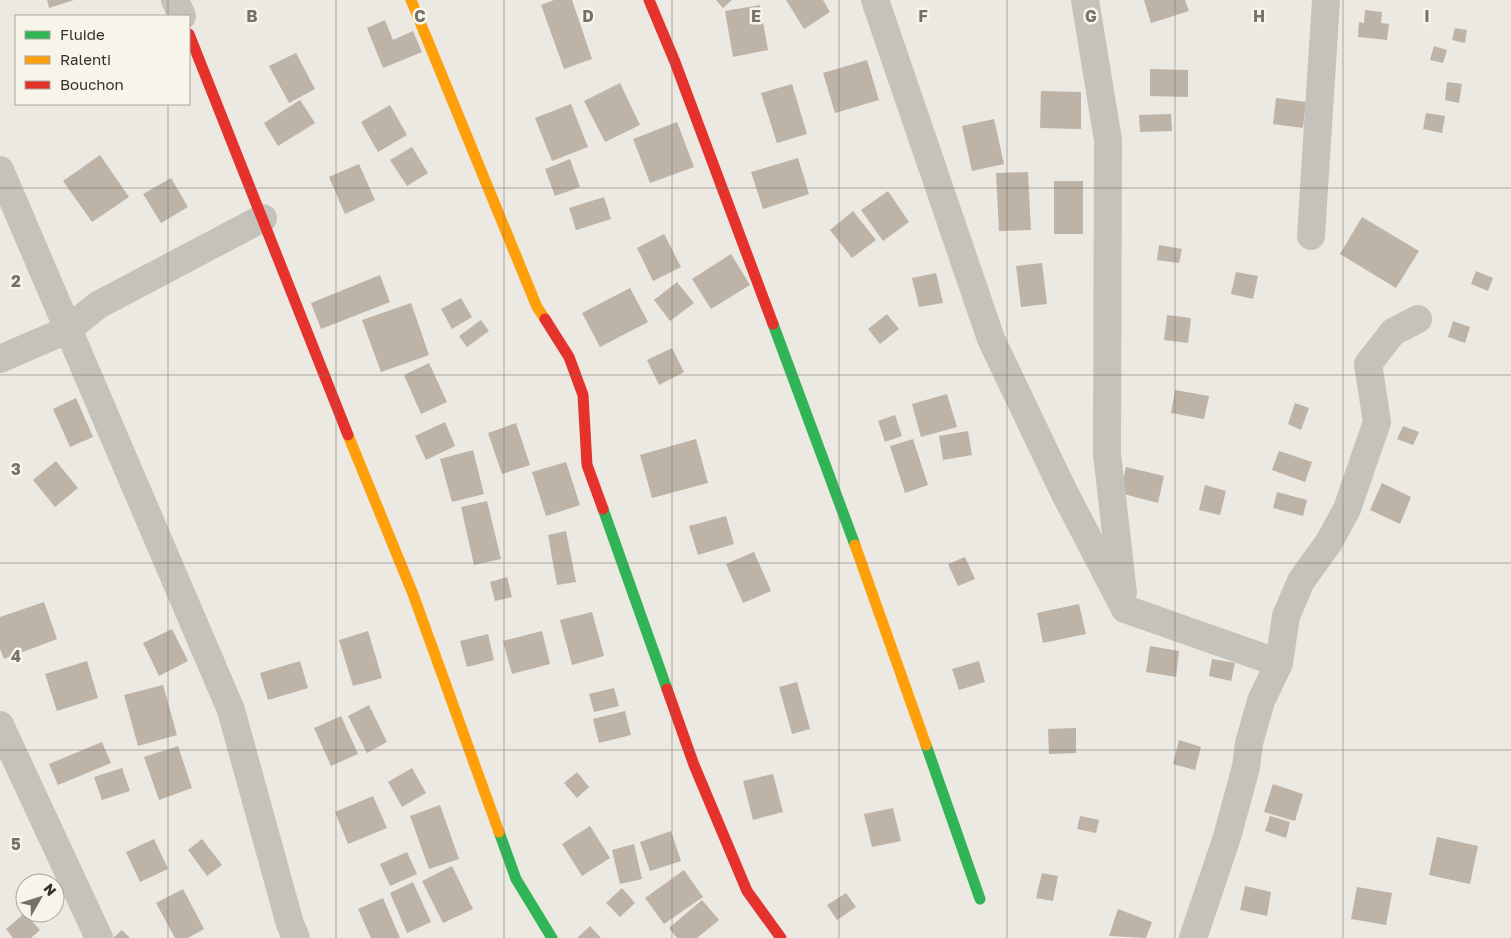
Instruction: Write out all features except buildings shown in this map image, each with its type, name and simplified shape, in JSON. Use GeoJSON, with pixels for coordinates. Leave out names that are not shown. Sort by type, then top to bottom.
{"type":"FeatureCollection","features":[{"type":"Feature","properties":{"kind":"street"},"geometry":{"type":"LineString","coordinates":[[175,0],[182,15]]}},
{"type":"Feature","properties":{"kind":"street"},"geometry":{"type":"LineString","coordinates":[[411,0],[537,307],[570,357],[583,396],[587,465],[694,765],[747,891],[781,938]]}},
{"type":"Feature","properties":{"kind":"street"},"geometry":{"type":"LineString","coordinates":[[649,0],[675,62],[846,518],[980,900]]}},
{"type":"Feature","properties":{"kind":"street"},"geometry":{"type":"LineString","coordinates":[[875,0],[991,339],[1064,492],[1125,609],[1279,662]]}},
{"type":"Feature","properties":{"kind":"street"},"geometry":{"type":"LineString","coordinates":[[1085,0],[1108,140],[1107,454],[1125,609]]}},
{"type":"Feature","properties":{"kind":"street"},"geometry":{"type":"LineString","coordinates":[[1311,236],[1326,0]]}},
{"type":"Feature","properties":{"kind":"street"},"geometry":{"type":"LineString","coordinates":[[190,36],[264,218],[394,552],[413,594],[516,879],[552,938]]}},
{"type":"Feature","properties":{"kind":"street"},"geometry":{"type":"LineString","coordinates":[[0,170],[231,710],[290,924],[296,938]]}},
{"type":"Feature","properties":{"kind":"street"},"geometry":{"type":"LineString","coordinates":[[0,358],[67,330],[98,305],[264,218]]}},
{"type":"Feature","properties":{"kind":"street"},"geometry":{"type":"LineString","coordinates":[[1193,938],[1227,837],[1259,709],[1279,662],[1286,616],[1301,581],[1329,542],[1347,509],[1377,422],[1368,364],[1393,332],[1418,319]]}},
{"type":"Feature","properties":{"kind":"street"},"geometry":{"type":"LineString","coordinates":[[0,725],[99,938]]}},
{"type":"Feature","properties":{"kind":"traffic: fast"},"geometry":{"type":"LineString","coordinates":[[773,324],[855,545]]}},
{"type":"Feature","properties":{"kind":"traffic: fast"},"geometry":{"type":"LineString","coordinates":[[603,509],[667,689]]}},
{"type":"Feature","properties":{"kind":"traffic: fast"},"geometry":{"type":"LineString","coordinates":[[926,745],[980,899]]}},
{"type":"Feature","properties":{"kind":"traffic: fast"},"geometry":{"type":"LineString","coordinates":[[499,832],[516,879],[552,938]]}},
{"type":"Feature","properties":{"kind":"traffic: slow"},"geometry":{"type":"LineString","coordinates":[[411,0],[537,307],[545,319]]}},
{"type":"Feature","properties":{"kind":"traffic: slow"},"geometry":{"type":"LineString","coordinates":[[348,435],[413,594],[499,832]]}},
{"type":"Feature","properties":{"kind":"traffic: slow"},"geometry":{"type":"LineString","coordinates":[[855,545],[926,745]]}},
{"type":"Feature","properties":{"kind":"traffic: jam"},"geometry":{"type":"LineString","coordinates":[[649,0],[675,62],[773,324]]}},
{"type":"Feature","properties":{"kind":"traffic: jam"},"geometry":{"type":"LineString","coordinates":[[190,37],[348,435]]}},
{"type":"Feature","properties":{"kind":"traffic: jam"},"geometry":{"type":"LineString","coordinates":[[545,319],[569,357],[583,395],[587,465],[603,509]]}},
{"type":"Feature","properties":{"kind":"traffic: jam"},"geometry":{"type":"LineString","coordinates":[[667,689],[694,765],[747,891],[781,938]]}}]}
